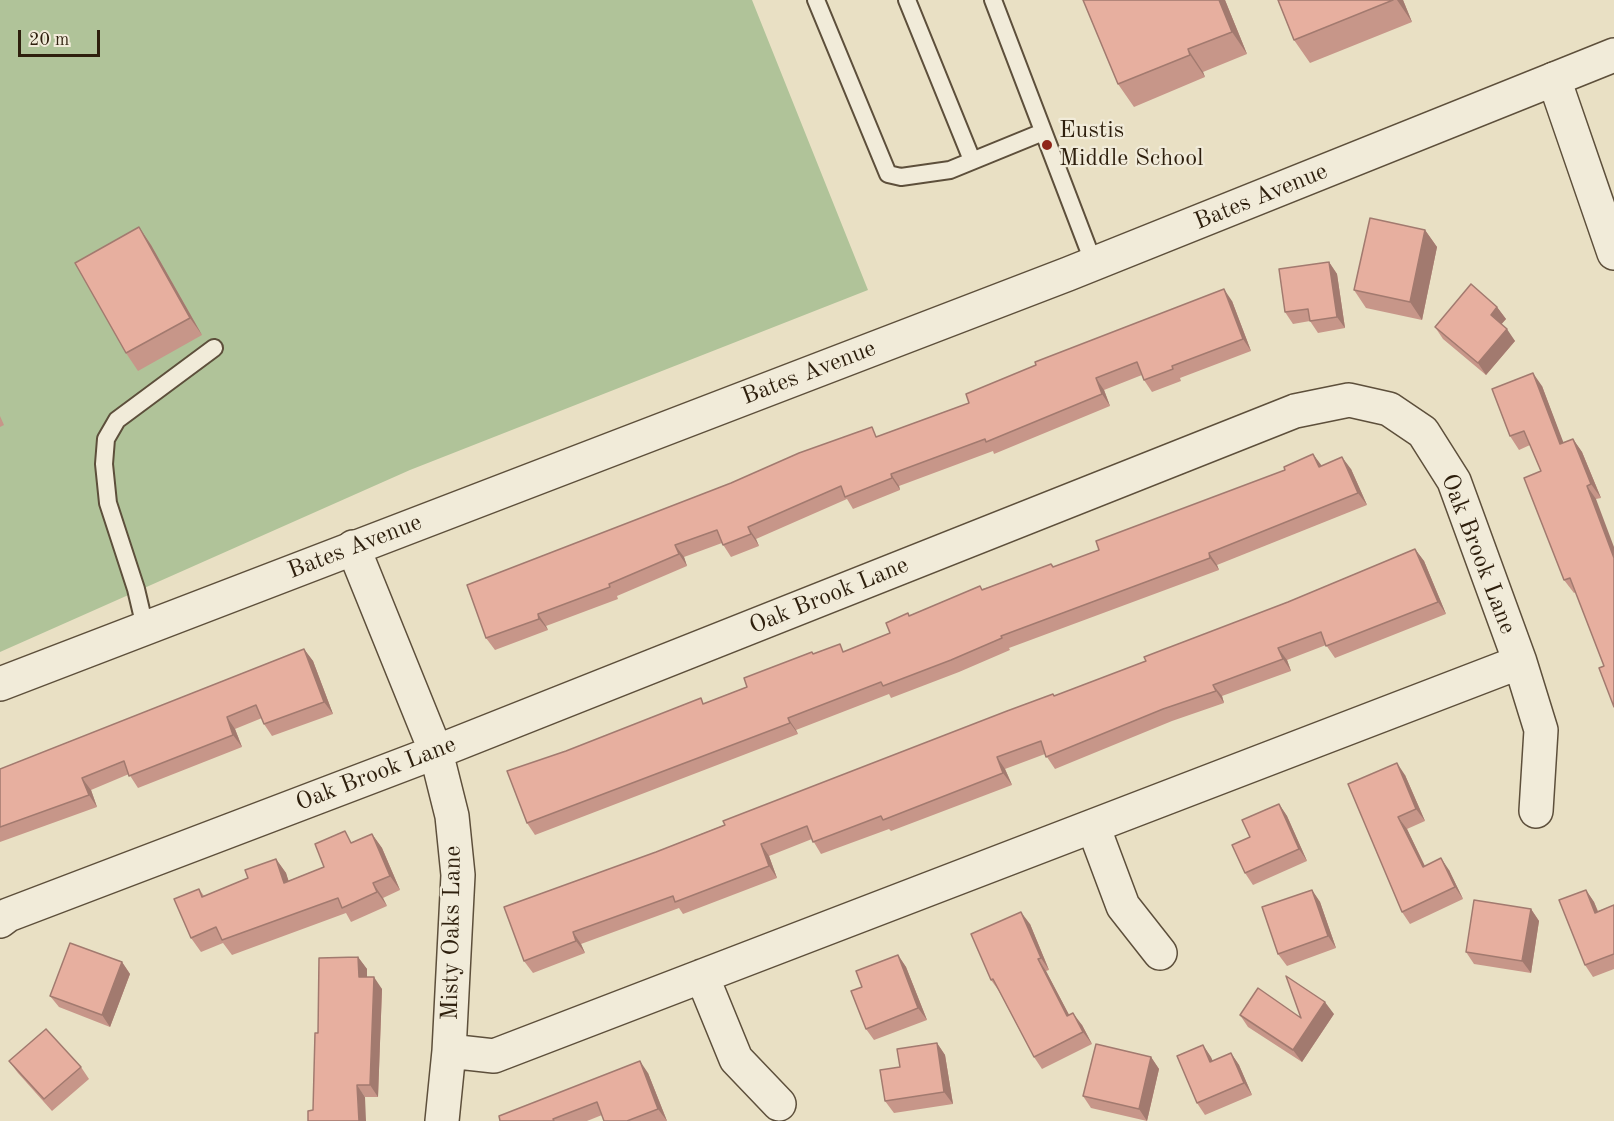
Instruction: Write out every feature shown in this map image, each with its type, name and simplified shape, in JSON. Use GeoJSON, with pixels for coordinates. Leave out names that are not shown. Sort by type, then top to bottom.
{"type":"FeatureCollection","features":[{"type":"Feature","properties":{"kind":"street","name":"Bates Avenue"},"geometry":{"type":"LineString","coordinates":[[0,684],[1094,264],[1614,55]]}},
{"type":"Feature","properties":{"kind":"street"},"geometry":{"type":"LineString","coordinates":[[1554,79],[1614,253]]}},
{"type":"Feature","properties":{"kind":"street","name":"Oak Brook Lane"},"geometry":{"type":"LineString","coordinates":[[0,921],[8,915],[436,752],[1295,411],[1349,400],[1389,409],[1423,432],[1454,481],[1520,662],[1541,730],[1536,811]]}},
{"type":"Feature","properties":{"kind":"street","name":"Misty Oaks Lane"},"geometry":{"type":"LineString","coordinates":[[353,547],[436,752],[452,816],[458,875],[442,1121]]}},
{"type":"Feature","properties":{"kind":"street","name":"Oak Brook Lane"},"geometry":{"type":"LineString","coordinates":[[448,1051],[494,1056],[1520,662]]}},
{"type":"Feature","properties":{"kind":"street"},"geometry":{"type":"LineString","coordinates":[[1093,826],[1123,906],[1160,953]]}},
{"type":"Feature","properties":{"kind":"street"},"geometry":{"type":"LineString","coordinates":[[702,976],[736,1059],[779,1104]]}},
{"type":"Feature","properties":{"kind":"lane"},"geometry":{"type":"LineString","coordinates":[[816,0],[888,174],[901,177],[950,170],[1043,132]]}},
{"type":"Feature","properties":{"kind":"lane"},"geometry":{"type":"LineString","coordinates":[[907,0],[972,160]]}},
{"type":"Feature","properties":{"kind":"lane"},"geometry":{"type":"LineString","coordinates":[[993,0],[1094,264]]}},
{"type":"Feature","properties":{"kind":"lane"},"geometry":{"type":"LineString","coordinates":[[145,627],[136,589],[108,503],[104,464],[106,440],[117,420],[214,348]]}},
{"type":"Feature","properties":{"kind":"green space"},"geometry":{"type":"Polygon","coordinates":[[[0,0],[752,0],[868,290],[410,470],[0,652],[0,0]]]}},
{"type":"Feature","properties":{"kind":"building"},"geometry":{"type":"Polygon","coordinates":[[[1083,0],[1219,0],[1232,32],[1188,49],[1190,55],[1118,84],[1083,0]]]}},
{"type":"Feature","properties":{"kind":"building"},"geometry":{"type":"Polygon","coordinates":[[[1278,0],[1393,0],[1294,40],[1278,0]]]}},
{"type":"Feature","properties":{"kind":"building"},"geometry":{"type":"Polygon","coordinates":[[[1370,218],[1425,230],[1410,302],[1354,290],[1370,218]]]}},
{"type":"Feature","properties":{"kind":"building"},"geometry":{"type":"Polygon","coordinates":[[[139,227],[190,318],[126,353],[75,263],[139,227]]]}},
{"type":"Feature","properties":{"kind":"building"},"geometry":{"type":"Polygon","coordinates":[[[1329,262],[1337,317],[1310,321],[1308,309],[1285,312],[1279,269],[1329,262]]]}},
{"type":"Feature","properties":{"kind":"building"},"geometry":{"type":"Polygon","coordinates":[[[1471,284],[1497,307],[1491,315],[1507,329],[1478,363],[1435,327],[1471,284]]]}},
{"type":"Feature","properties":{"kind":"building"},"geometry":{"type":"Polygon","coordinates":[[[1224,289],[1243,339],[1172,366],[1173,369],[1144,380],[1137,362],[1096,378],[1102,394],[986,442],[985,439],[891,474],[892,478],[845,497],[841,486],[748,527],[751,534],[723,545],[717,530],[675,545],[679,554],[609,584],[610,587],[538,614],[539,619],[486,638],[467,585],[731,483],[799,453],[872,427],[876,437],[969,403],[966,394],[1036,365],[1035,362],[1224,289]]]}},
{"type":"Feature","properties":{"kind":"building"},"geometry":{"type":"Polygon","coordinates":[[[1533,373],[1560,444],[1573,439],[1591,484],[1587,486],[1614,558],[1614,707],[1599,668],[1604,666],[1570,578],[1564,580],[1524,478],[1541,471],[1524,431],[1510,436],[1492,389],[1533,373]]]}},
{"type":"Feature","properties":{"kind":"building"},"geometry":{"type":"Polygon","coordinates":[[[1313,454],[1319,467],[1342,457],[1358,493],[1209,553],[1210,558],[1001,636],[1002,638],[951,660],[883,686],[881,682],[788,718],[790,723],[527,823],[507,771],[566,751],[701,698],[703,704],[747,687],[744,678],[812,652],[813,654],[840,644],[843,652],[890,633],[886,623],[908,613],[909,616],[980,586],[982,590],[1051,564],[1053,567],[1099,550],[1096,541],[1285,470],[1284,467],[1313,454]]]}},
{"type":"Feature","properties":{"kind":"building"},"geometry":{"type":"Polygon","coordinates":[[[1415,549],[1438,602],[1326,646],[1321,632],[1278,648],[1283,659],[1213,685],[1216,691],[1163,709],[1046,757],[1041,741],[997,757],[1003,773],[883,820],[881,816],[813,842],[807,826],[761,844],[769,866],[675,902],[673,896],[573,932],[576,941],[524,961],[504,907],[656,852],[725,825],[723,821],[1007,711],[1146,661],[1144,657],[1288,602],[1415,549]]]}},
{"type":"Feature","properties":{"kind":"building"},"geometry":{"type":"Polygon","coordinates":[[[304,649],[324,702],[264,724],[256,705],[227,717],[233,735],[129,776],[124,761],[82,778],[89,795],[0,827],[0,769],[304,649]]]}},
{"type":"Feature","properties":{"kind":"building"},"geometry":{"type":"Polygon","coordinates":[[[1397,763],[1416,809],[1398,817],[1423,867],[1441,858],[1455,887],[1402,912],[1348,784],[1397,763]]]}},
{"type":"Feature","properties":{"kind":"building"},"geometry":{"type":"Polygon","coordinates":[[[1279,804],[1299,849],[1245,873],[1232,845],[1250,837],[1242,820],[1279,804]]]}},
{"type":"Feature","properties":{"kind":"building"},"geometry":{"type":"Polygon","coordinates":[[[345,831],[351,843],[372,834],[390,876],[373,883],[377,892],[342,908],[338,898],[222,940],[216,927],[191,938],[174,899],[199,889],[202,897],[248,878],[245,870],[276,859],[284,883],[324,867],[315,844],[345,831]]]}},
{"type":"Feature","properties":{"kind":"building"},"geometry":{"type":"Polygon","coordinates":[[[1312,890],[1328,936],[1278,954],[1262,907],[1312,890]]]}},
{"type":"Feature","properties":{"kind":"building"},"geometry":{"type":"Polygon","coordinates":[[[1586,890],[1595,913],[1614,905],[1614,954],[1585,965],[1559,900],[1586,890]]]}},
{"type":"Feature","properties":{"kind":"building"},"geometry":{"type":"Polygon","coordinates":[[[1474,900],[1531,909],[1522,961],[1466,952],[1474,900]]]}},
{"type":"Feature","properties":{"kind":"building"},"geometry":{"type":"Polygon","coordinates":[[[1021,912],[1041,958],[1038,959],[1067,1016],[1073,1013],[1083,1032],[1034,1057],[993,979],[991,980],[971,934],[1021,912]]]}},
{"type":"Feature","properties":{"kind":"building"},"geometry":{"type":"Polygon","coordinates":[[[70,943],[122,962],[102,1015],[50,996],[70,943]]]}},
{"type":"Feature","properties":{"kind":"building"},"geometry":{"type":"Polygon","coordinates":[[[898,955],[918,1008],[866,1029],[851,991],[862,987],[856,971],[898,955]]]}},
{"type":"Feature","properties":{"kind":"building"},"geometry":{"type":"Polygon","coordinates":[[[358,957],[359,977],[374,977],[370,1085],[357,1085],[359,1121],[308,1121],[308,1111],[313,1110],[315,1033],[318,1033],[319,958],[358,957]]]}},
{"type":"Feature","properties":{"kind":"building"},"geometry":{"type":"Polygon","coordinates":[[[1286,976],[1325,1002],[1293,1050],[1240,1015],[1258,988],[1301,1018],[1286,976]]]}},
{"type":"Feature","properties":{"kind":"building"},"geometry":{"type":"Polygon","coordinates":[[[46,1029],[81,1067],[44,1099],[9,1061],[46,1029]]]}},
{"type":"Feature","properties":{"kind":"building"},"geometry":{"type":"Polygon","coordinates":[[[937,1043],[944,1092],[885,1101],[880,1070],[900,1067],[897,1049],[937,1043]]]}},
{"type":"Feature","properties":{"kind":"building"},"geometry":{"type":"Polygon","coordinates":[[[1096,1044],[1151,1057],[1139,1109],[1083,1096],[1096,1044]]]}},
{"type":"Feature","properties":{"kind":"building"},"geometry":{"type":"Polygon","coordinates":[[[1203,1045],[1210,1062],[1231,1053],[1244,1083],[1197,1103],[1177,1056],[1203,1045]]]}},
{"type":"Feature","properties":{"kind":"building"},"geometry":{"type":"Polygon","coordinates":[[[640,1061],[658,1109],[627,1121],[604,1121],[597,1102],[553,1119],[554,1121],[500,1121],[499,1116],[640,1061]]]}},
{"type":"Feature","properties":{"kind":"place","name":"Eustis Middle School"},"geometry":{"type":"Point","coordinates":[1047,145]}}]}
